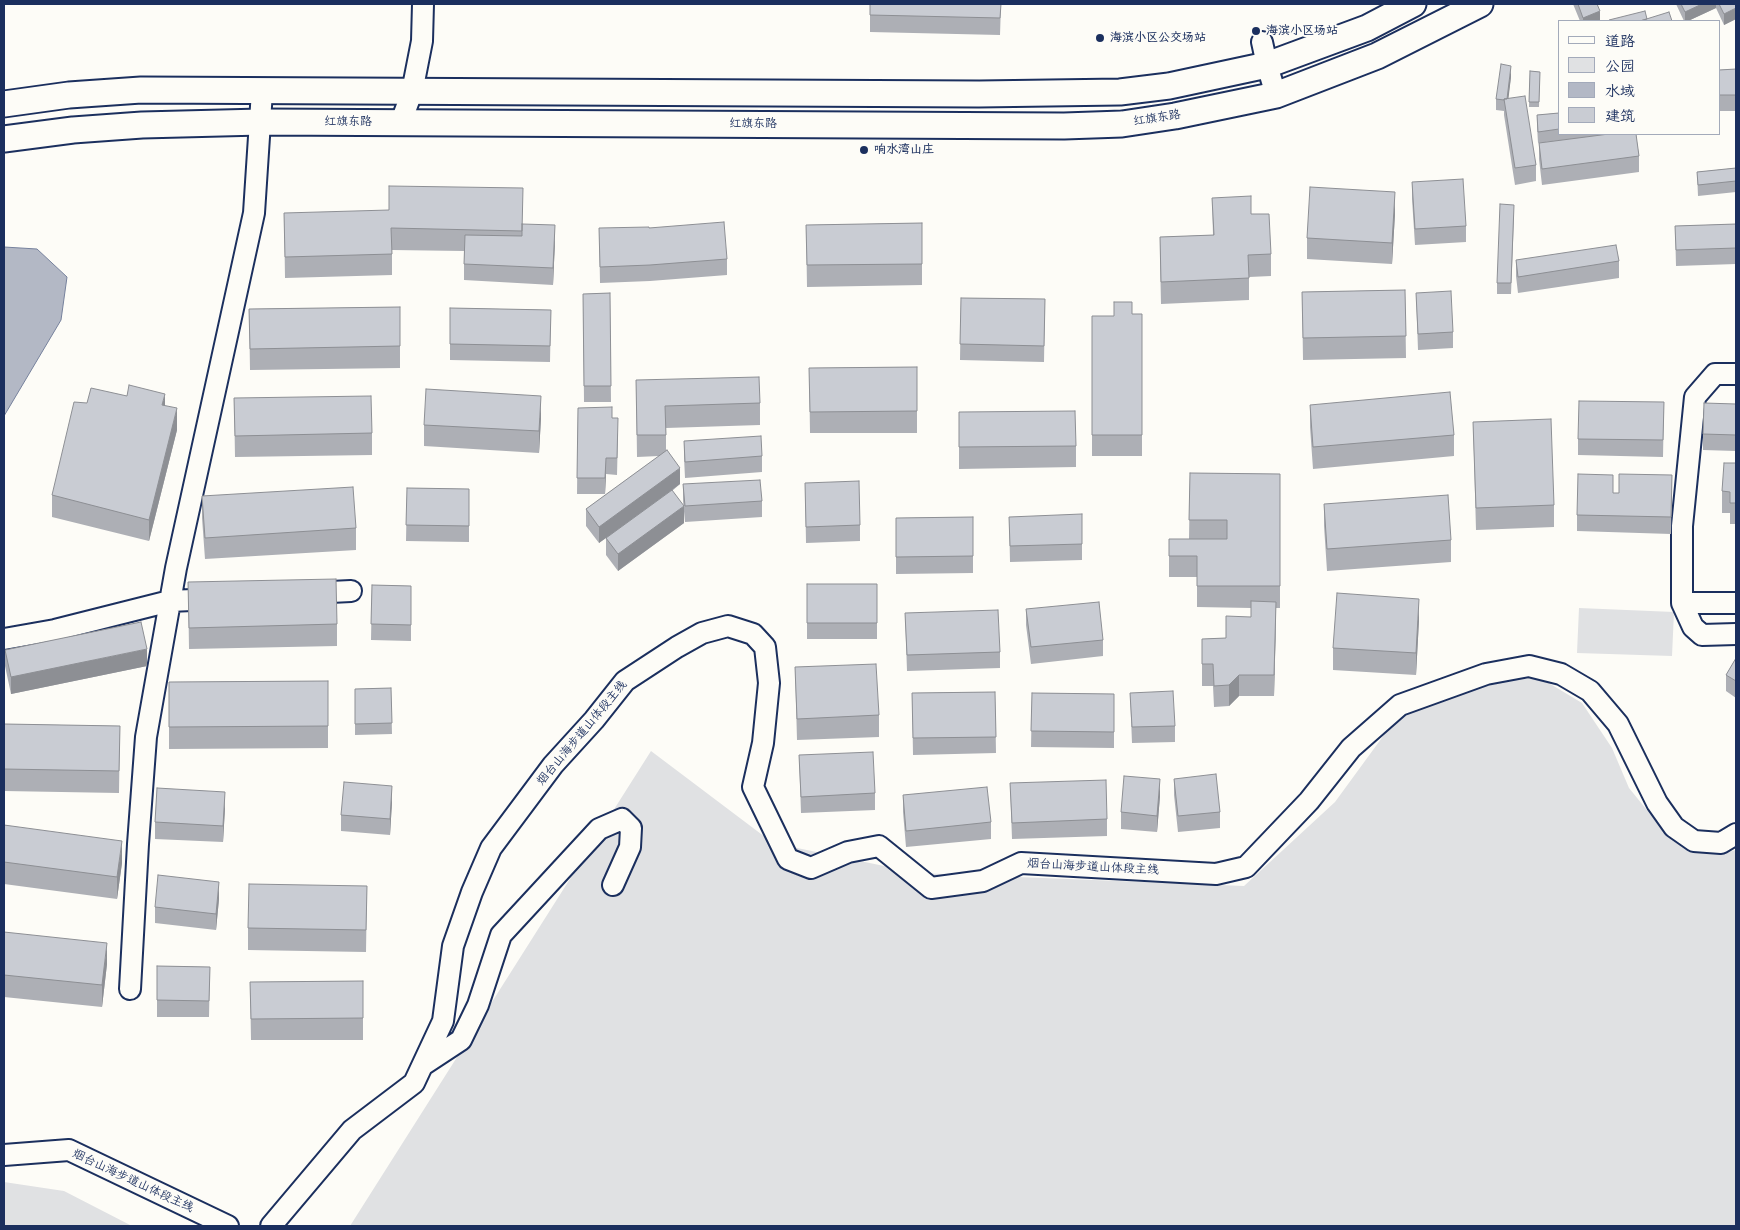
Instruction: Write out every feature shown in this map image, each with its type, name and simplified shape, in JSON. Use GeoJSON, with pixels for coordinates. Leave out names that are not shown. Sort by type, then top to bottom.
{"type":"FeatureCollection","features":[{"type":"Feature","properties":{"kind":"main road"},"geometry":{"type":"LineString","coordinates":[[4,104],[68,95],[141,90],[969,94],[1120,92],[1169,86],[1264,53],[1367,28],[1413,4]]}},
{"type":"Feature","properties":{"kind":"main road","name":"红旗东路"},"geometry":{"type":"LineString","coordinates":[[4,139],[73,130],[142,125],[261,122],[1064,126],[1122,124],[1175,116],[1276,95],[1378,56],[1480,4]]}},
{"type":"Feature","properties":{"kind":"street"},"geometry":{"type":"LineString","coordinates":[[401,122],[412,92],[422,41],[423,4]]}},
{"type":"Feature","properties":{"kind":"street"},"geometry":{"type":"LineString","coordinates":[[1264,53],[1276,95]]}},
{"type":"Feature","properties":{"kind":"street"},"geometry":{"type":"LineString","coordinates":[[130,990],[137,854],[146,738],[170,601],[254,213],[262,91]]}},
{"type":"Feature","properties":{"kind":"street"},"geometry":{"type":"LineString","coordinates":[[1736,374],[1715,374],[1696,397],[1682,526],[1682,603],[1693,627],[1702,635],[1736,634]]}},
{"type":"Feature","properties":{"kind":"street"},"geometry":{"type":"LineString","coordinates":[[294,594],[351,591]]}},
{"type":"Feature","properties":{"kind":"street"},"geometry":{"type":"LineString","coordinates":[[4,639],[55,630],[170,601],[236,598]]}},
{"type":"Feature","properties":{"kind":"street"},"geometry":{"type":"LineString","coordinates":[[1682,603],[1736,603]]}},
{"type":"Feature","properties":{"kind":"street","name":"烟台山海步道山体段主线"},"geometry":{"type":"LineString","coordinates":[[271,1226],[352,1130],[414,1083],[443,1021],[453,946],[472,892],[491,848],[553,765],[594,720],[625,681],[677,647],[702,634],[728,626],[753,634],[765,647],[769,683],[763,743],[753,787],[788,859],[811,868],[848,852],[879,846],[931,888],[983,881],[1021,863],[1216,874],[1246,867],[1309,801],[1351,748],[1400,705],[1486,674],[1528,666],[1561,674],[1590,691],[1618,724],[1657,803],[1674,826],[1694,841],[1721,843],[1736,834]]}},
{"type":"Feature","properties":{"kind":"street"},"geometry":{"type":"LineString","coordinates":[[422,1065],[461,1040],[478,1005],[502,935],[599,829],[622,819],[631,828],[630,847],[613,885]]}},
{"type":"Feature","properties":{"kind":"street","name":"烟台山海步道山体段主线"},"geometry":{"type":"LineString","coordinates":[[4,1154],[69,1150],[228,1226]]}},
{"type":"Feature","properties":{"kind":"green space"},"geometry":{"type":"Polygon","coordinates":[[[1579,608],[1674,612],[1672,656],[1577,653],[1579,608]]]}},
{"type":"Feature","properties":{"kind":"green space"},"geometry":{"type":"Polygon","coordinates":[[[1493,679],[1542,679],[1582,703],[1612,748],[1629,788],[1668,836],[1720,854],[1736,850],[1736,1226],[350,1226],[651,751],[773,843],[918,873],[1244,886],[1335,802],[1400,713],[1493,679]]]}},
{"type":"Feature","properties":{"kind":"green space"},"geometry":{"type":"Polygon","coordinates":[[[4,1182],[64,1191],[132,1226],[4,1226],[4,1182]]]}},
{"type":"Feature","properties":{"kind":"water"},"geometry":{"type":"Polygon","coordinates":[[[4,247],[37,249],[67,277],[61,320],[4,416],[4,247]]]}},
{"type":"Feature","properties":{"kind":"building"},"geometry":{"type":"Polygon","coordinates":[[[870,4],[1001,4],[1000,18],[870,15],[870,4]]]}},
{"type":"Feature","properties":{"kind":"building"},"geometry":{"type":"Polygon","coordinates":[[[1578,4],[1597,4],[1600,11],[1583,18],[1578,4]]]}},
{"type":"Feature","properties":{"kind":"building"},"geometry":{"type":"Polygon","coordinates":[[[1681,4],[1702,4],[1685,12],[1681,4]]]}},
{"type":"Feature","properties":{"kind":"building"},"geometry":{"type":"Polygon","coordinates":[[[1719,4],[1736,4],[1736,8],[1724,14],[1719,4]]]}},
{"type":"Feature","properties":{"kind":"building"},"geometry":{"type":"Polygon","coordinates":[[[1645,11],[1647,19],[1644,20],[1609,20],[1645,11]]]}},
{"type":"Feature","properties":{"kind":"building"},"geometry":{"type":"Polygon","coordinates":[[[1669,12],[1672,20],[1643,20],[1669,12]]]}},
{"type":"Feature","properties":{"kind":"building"},"geometry":{"type":"Polygon","coordinates":[[[1501,64],[1511,66],[1507,99],[1504,100],[1496,99],[1501,64]]]}},
{"type":"Feature","properties":{"kind":"building"},"geometry":{"type":"Polygon","coordinates":[[[1736,69],[1736,95],[1720,95],[1720,70],[1736,69]]]}},
{"type":"Feature","properties":{"kind":"building"},"geometry":{"type":"Polygon","coordinates":[[[1530,71],[1540,72],[1539,102],[1529,102],[1530,71]]]}},
{"type":"Feature","properties":{"kind":"building"},"geometry":{"type":"Polygon","coordinates":[[[1525,96],[1536,165],[1515,168],[1504,99],[1525,96]]]}},
{"type":"Feature","properties":{"kind":"building"},"geometry":{"type":"Polygon","coordinates":[[[1558,113],[1558,129],[1538,132],[1537,115],[1558,113]]]}},
{"type":"Feature","properties":{"kind":"building"},"geometry":{"type":"Polygon","coordinates":[[[1601,135],[1636,135],[1639,156],[1542,169],[1539,143],[1601,135]]]}},
{"type":"Feature","properties":{"kind":"building"},"geometry":{"type":"Polygon","coordinates":[[[1736,168],[1736,181],[1698,185],[1697,172],[1736,168]]]}},
{"type":"Feature","properties":{"kind":"building"},"geometry":{"type":"Polygon","coordinates":[[[1463,179],[1466,226],[1415,229],[1412,182],[1463,179]]]}},
{"type":"Feature","properties":{"kind":"building"},"geometry":{"type":"Polygon","coordinates":[[[389,186],[523,188],[522,231],[391,228],[392,254],[285,257],[284,213],[389,210],[389,186]]]}},
{"type":"Feature","properties":{"kind":"building"},"geometry":{"type":"Polygon","coordinates":[[[1310,187],[1395,192],[1392,243],[1307,238],[1310,187]]]}},
{"type":"Feature","properties":{"kind":"building"},"geometry":{"type":"Polygon","coordinates":[[[1251,196],[1251,214],[1269,214],[1271,254],[1248,255],[1249,278],[1161,282],[1160,237],[1214,235],[1212,198],[1251,196]]]}},
{"type":"Feature","properties":{"kind":"building"},"geometry":{"type":"Polygon","coordinates":[[[1500,204],[1514,205],[1511,283],[1497,283],[1500,204]]]}},
{"type":"Feature","properties":{"kind":"building"},"geometry":{"type":"Polygon","coordinates":[[[724,222],[727,259],[600,267],[599,228],[649,228],[724,222]]]}},
{"type":"Feature","properties":{"kind":"building"},"geometry":{"type":"Polygon","coordinates":[[[922,223],[922,264],[807,265],[806,225],[922,223]]]}},
{"type":"Feature","properties":{"kind":"building"},"geometry":{"type":"Polygon","coordinates":[[[522,224],[555,225],[553,268],[464,264],[465,235],[522,236],[522,224]]]}},
{"type":"Feature","properties":{"kind":"building"},"geometry":{"type":"Polygon","coordinates":[[[1736,224],[1736,248],[1676,250],[1675,226],[1736,224]]]}},
{"type":"Feature","properties":{"kind":"building"},"geometry":{"type":"Polygon","coordinates":[[[1616,245],[1619,261],[1518,277],[1516,260],[1616,245]]]}},
{"type":"Feature","properties":{"kind":"building"},"geometry":{"type":"Polygon","coordinates":[[[1405,290],[1406,336],[1303,338],[1302,292],[1405,290]]]}},
{"type":"Feature","properties":{"kind":"building"},"geometry":{"type":"Polygon","coordinates":[[[1451,291],[1453,332],[1418,334],[1416,293],[1451,291]]]}},
{"type":"Feature","properties":{"kind":"building"},"geometry":{"type":"Polygon","coordinates":[[[610,293],[611,386],[584,386],[583,294],[610,293]]]}},
{"type":"Feature","properties":{"kind":"building"},"geometry":{"type":"Polygon","coordinates":[[[961,298],[1045,299],[1044,346],[960,344],[961,298]]]}},
{"type":"Feature","properties":{"kind":"building"},"geometry":{"type":"Polygon","coordinates":[[[1114,302],[1132,302],[1132,314],[1142,314],[1142,435],[1092,435],[1092,316],[1114,316],[1114,302]]]}},
{"type":"Feature","properties":{"kind":"building"},"geometry":{"type":"Polygon","coordinates":[[[400,307],[400,346],[250,349],[249,309],[400,307]]]}},
{"type":"Feature","properties":{"kind":"building"},"geometry":{"type":"Polygon","coordinates":[[[450,308],[551,310],[550,346],[450,344],[450,308]]]}},
{"type":"Feature","properties":{"kind":"building"},"geometry":{"type":"Polygon","coordinates":[[[917,367],[917,411],[810,412],[809,368],[917,367]]]}},
{"type":"Feature","properties":{"kind":"building"},"geometry":{"type":"Polygon","coordinates":[[[759,377],[760,403],[665,406],[666,435],[637,435],[636,380],[759,377]]]}},
{"type":"Feature","properties":{"kind":"building"},"geometry":{"type":"Polygon","coordinates":[[[129,385],[165,394],[162,405],[177,408],[149,520],[52,495],[74,402],[87,403],[91,388],[127,396],[129,385]]]}},
{"type":"Feature","properties":{"kind":"building"},"geometry":{"type":"Polygon","coordinates":[[[426,389],[541,396],[539,431],[424,425],[426,389]]]}},
{"type":"Feature","properties":{"kind":"building"},"geometry":{"type":"Polygon","coordinates":[[[1450,392],[1454,435],[1313,447],[1310,405],[1450,392]]]}},
{"type":"Feature","properties":{"kind":"building"},"geometry":{"type":"Polygon","coordinates":[[[371,396],[372,433],[235,436],[234,398],[371,396]]]}},
{"type":"Feature","properties":{"kind":"building"},"geometry":{"type":"Polygon","coordinates":[[[1579,401],[1664,402],[1663,440],[1578,439],[1579,401]]]}},
{"type":"Feature","properties":{"kind":"building"},"geometry":{"type":"Polygon","coordinates":[[[1704,403],[1736,404],[1736,435],[1703,434],[1704,403]]]}},
{"type":"Feature","properties":{"kind":"building"},"geometry":{"type":"Polygon","coordinates":[[[612,407],[612,418],[618,418],[617,458],[606,458],[605,478],[577,478],[578,408],[612,407]]]}},
{"type":"Feature","properties":{"kind":"building"},"geometry":{"type":"Polygon","coordinates":[[[1075,411],[1076,446],[959,447],[959,412],[1075,411]]]}},
{"type":"Feature","properties":{"kind":"building"},"geometry":{"type":"Polygon","coordinates":[[[1551,419],[1554,505],[1476,508],[1473,422],[1551,419]]]}},
{"type":"Feature","properties":{"kind":"building"},"geometry":{"type":"Polygon","coordinates":[[[761,436],[762,456],[685,462],[684,441],[761,436]]]}},
{"type":"Feature","properties":{"kind":"building"},"geometry":{"type":"Polygon","coordinates":[[[667,450],[680,468],[599,527],[586,509],[667,450]]]}},
{"type":"Feature","properties":{"kind":"building"},"geometry":{"type":"Polygon","coordinates":[[[1724,463],[1736,463],[1736,503],[1730,503],[1730,492],[1722,491],[1724,463]]]}},
{"type":"Feature","properties":{"kind":"building"},"geometry":{"type":"Polygon","coordinates":[[[1190,473],[1280,474],[1280,586],[1197,586],[1197,556],[1169,556],[1169,539],[1227,539],[1227,520],[1189,520],[1190,473]]]}},
{"type":"Feature","properties":{"kind":"building"},"geometry":{"type":"Polygon","coordinates":[[[1578,474],[1613,475],[1613,493],[1619,493],[1619,474],[1672,475],[1671,517],[1577,515],[1578,474]]]}},
{"type":"Feature","properties":{"kind":"building"},"geometry":{"type":"Polygon","coordinates":[[[760,480],[762,501],[685,506],[683,484],[760,480]]]}},
{"type":"Feature","properties":{"kind":"building"},"geometry":{"type":"Polygon","coordinates":[[[859,481],[860,525],[806,527],[805,483],[859,481]]]}},
{"type":"Feature","properties":{"kind":"building"},"geometry":{"type":"Polygon","coordinates":[[[353,487],[356,528],[205,538],[202,496],[353,487]]]}},
{"type":"Feature","properties":{"kind":"building"},"geometry":{"type":"Polygon","coordinates":[[[407,488],[469,489],[469,526],[406,525],[407,488]]]}},
{"type":"Feature","properties":{"kind":"building"},"geometry":{"type":"Polygon","coordinates":[[[672,490],[684,506],[618,554],[606,538],[672,490]]]}},
{"type":"Feature","properties":{"kind":"building"},"geometry":{"type":"Polygon","coordinates":[[[1448,495],[1451,540],[1327,549],[1324,504],[1448,495]]]}},
{"type":"Feature","properties":{"kind":"building"},"geometry":{"type":"Polygon","coordinates":[[[1082,514],[1082,544],[1010,546],[1009,517],[1082,514]]]}},
{"type":"Feature","properties":{"kind":"building"},"geometry":{"type":"Polygon","coordinates":[[[973,517],[973,556],[896,557],[896,518],[973,517]]]}},
{"type":"Feature","properties":{"kind":"building"},"geometry":{"type":"Polygon","coordinates":[[[336,579],[337,624],[189,628],[188,582],[336,579]]]}},
{"type":"Feature","properties":{"kind":"building"},"geometry":{"type":"Polygon","coordinates":[[[807,584],[877,584],[877,623],[807,623],[807,584]]]}},
{"type":"Feature","properties":{"kind":"building"},"geometry":{"type":"Polygon","coordinates":[[[372,585],[411,586],[411,625],[371,624],[372,585]]]}},
{"type":"Feature","properties":{"kind":"building"},"geometry":{"type":"Polygon","coordinates":[[[1337,593],[1419,599],[1416,653],[1333,648],[1337,593]]]}},
{"type":"Feature","properties":{"kind":"building"},"geometry":{"type":"Polygon","coordinates":[[[1251,601],[1276,602],[1274,675],[1239,675],[1229,685],[1214,686],[1213,664],[1202,664],[1202,639],[1226,638],[1226,616],[1251,617],[1251,601]]]}},
{"type":"Feature","properties":{"kind":"building"},"geometry":{"type":"Polygon","coordinates":[[[1099,602],[1103,640],[1031,647],[1026,609],[1099,602]]]}},
{"type":"Feature","properties":{"kind":"building"},"geometry":{"type":"Polygon","coordinates":[[[998,610],[1000,652],[907,655],[905,613],[998,610]]]}},
{"type":"Feature","properties":{"kind":"building"},"geometry":{"type":"Polygon","coordinates":[[[141,622],[147,649],[11,677],[5,650],[141,622]]]}},
{"type":"Feature","properties":{"kind":"building"},"geometry":{"type":"Polygon","coordinates":[[[1736,658],[1736,681],[1726,675],[1736,658]]]}},
{"type":"Feature","properties":{"kind":"building"},"geometry":{"type":"Polygon","coordinates":[[[876,664],[879,715],[797,719],[795,667],[876,664]]]}},
{"type":"Feature","properties":{"kind":"building"},"geometry":{"type":"Polygon","coordinates":[[[328,681],[328,726],[169,727],[169,682],[328,681]]]}},
{"type":"Feature","properties":{"kind":"building"},"geometry":{"type":"Polygon","coordinates":[[[391,688],[392,723],[355,724],[355,689],[391,688]]]}},
{"type":"Feature","properties":{"kind":"building"},"geometry":{"type":"Polygon","coordinates":[[[1173,691],[1175,726],[1132,727],[1130,693],[1173,691]]]}},
{"type":"Feature","properties":{"kind":"building"},"geometry":{"type":"Polygon","coordinates":[[[995,692],[996,737],[913,738],[912,693],[995,692]]]}},
{"type":"Feature","properties":{"kind":"building"},"geometry":{"type":"Polygon","coordinates":[[[1032,693],[1114,694],[1114,732],[1031,731],[1032,693]]]}},
{"type":"Feature","properties":{"kind":"building"},"geometry":{"type":"Polygon","coordinates":[[[4,724],[120,726],[119,771],[4,769],[4,724]]]}},
{"type":"Feature","properties":{"kind":"building"},"geometry":{"type":"Polygon","coordinates":[[[873,752],[875,793],[801,797],[799,755],[873,752]]]}},
{"type":"Feature","properties":{"kind":"building"},"geometry":{"type":"Polygon","coordinates":[[[1216,774],[1220,812],[1178,816],[1174,779],[1216,774]]]}},
{"type":"Feature","properties":{"kind":"building"},"geometry":{"type":"Polygon","coordinates":[[[1124,776],[1160,779],[1157,816],[1121,812],[1124,776]]]}},
{"type":"Feature","properties":{"kind":"building"},"geometry":{"type":"Polygon","coordinates":[[[1106,780],[1107,819],[1012,823],[1010,783],[1106,780]]]}},
{"type":"Feature","properties":{"kind":"building"},"geometry":{"type":"Polygon","coordinates":[[[344,782],[392,786],[390,819],[341,815],[344,782]]]}},
{"type":"Feature","properties":{"kind":"building"},"geometry":{"type":"Polygon","coordinates":[[[987,787],[991,822],[906,831],[903,795],[987,787]]]}},
{"type":"Feature","properties":{"kind":"building"},"geometry":{"type":"Polygon","coordinates":[[[157,788],[225,792],[223,826],[155,822],[157,788]]]}},
{"type":"Feature","properties":{"kind":"building"},"geometry":{"type":"Polygon","coordinates":[[[4,825],[122,841],[117,877],[4,862],[4,825]]]}},
{"type":"Feature","properties":{"kind":"building"},"geometry":{"type":"Polygon","coordinates":[[[158,875],[219,882],[216,914],[155,907],[158,875]]]}},
{"type":"Feature","properties":{"kind":"building"},"geometry":{"type":"Polygon","coordinates":[[[249,884],[367,886],[366,930],[248,928],[249,884]]]}},
{"type":"Feature","properties":{"kind":"building"},"geometry":{"type":"Polygon","coordinates":[[[4,932],[107,943],[102,985],[4,975],[4,932]]]}},
{"type":"Feature","properties":{"kind":"building"},"geometry":{"type":"Polygon","coordinates":[[[157,966],[210,967],[209,1001],[157,1000],[157,966]]]}},
{"type":"Feature","properties":{"kind":"building"},"geometry":{"type":"Polygon","coordinates":[[[363,981],[363,1018],[251,1019],[250,982],[363,981]]]}},
{"type":"Feature","properties":{"kind":"place","name":"海滨小区场站"},"geometry":{"type":"Point","coordinates":[1256,31]}},
{"type":"Feature","properties":{"kind":"place","name":"海滨小区公交场站"},"geometry":{"type":"Point","coordinates":[1100,38]}},
{"type":"Feature","properties":{"kind":"place","name":"响水湾山庄"},"geometry":{"type":"Point","coordinates":[864,150]}}]}
